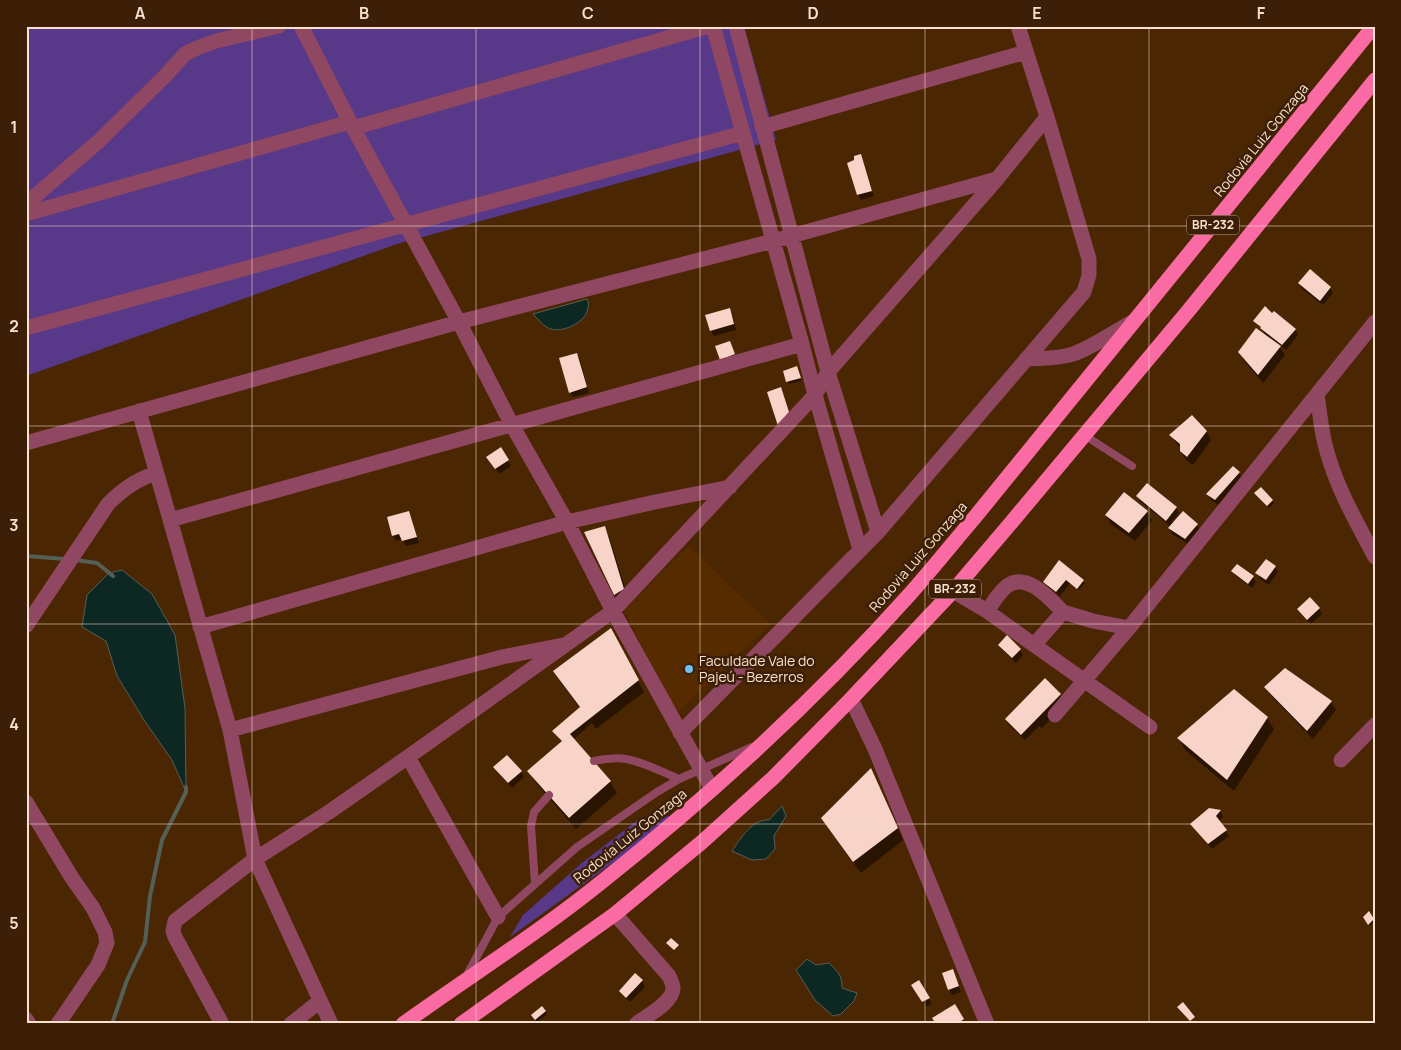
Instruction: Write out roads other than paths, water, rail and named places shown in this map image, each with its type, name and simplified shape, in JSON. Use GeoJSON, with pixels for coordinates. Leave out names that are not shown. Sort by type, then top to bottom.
{"type":"FeatureCollection","features":[{"type":"Feature","properties":{"kind":"highway","name":"Rodovia Luiz Gonzaga"},"geometry":{"type":"LineString","coordinates":[[403,1024],[524,940],[603,881],[712,789],[765,741],[842,666],[911,593],[1004,482],[1374,26]]}},
{"type":"Feature","properties":{"kind":"highway","name":"BR-232"},"geometry":{"type":"LineString","coordinates":[[461,1024],[473,1019],[615,914],[702,842],[772,778],[851,700],[953,591],[1196,302],[1375,80]]}},
{"type":"Feature","properties":{"kind":"street"},"geometry":{"type":"LineString","coordinates":[[26,204],[99,142],[185,54],[216,41],[279,26]]}},
{"type":"Feature","properties":{"kind":"street"},"geometry":{"type":"LineString","coordinates":[[301,26],[351,125],[459,322],[512,425],[712,789]]}},
{"type":"Feature","properties":{"kind":"street"},"geometry":{"type":"LineString","coordinates":[[26,214],[709,26]]}},
{"type":"Feature","properties":{"kind":"street"},"geometry":{"type":"LineString","coordinates":[[713,26],[815,396],[860,550]]}},
{"type":"Feature","properties":{"kind":"street"},"geometry":{"type":"LineString","coordinates":[[736,26],[828,372],[878,532]]}},
{"type":"Feature","properties":{"kind":"street"},"geometry":{"type":"LineString","coordinates":[[680,733],[878,532],[1084,292],[1089,275],[1089,259],[1018,26]]}},
{"type":"Feature","properties":{"kind":"street"},"geometry":{"type":"LineString","coordinates":[[762,127],[1026,52]]}},
{"type":"Feature","properties":{"kind":"street"},"geometry":{"type":"LineString","coordinates":[[222,1024],[175,937],[173,931],[175,921],[255,859],[329,812],[613,611],[815,396],[828,372],[997,180],[1047,117]]}},
{"type":"Feature","properties":{"kind":"street"},"geometry":{"type":"LineString","coordinates":[[26,328],[743,133]]}},
{"type":"Feature","properties":{"kind":"street"},"geometry":{"type":"LineString","coordinates":[[26,443],[459,322],[792,236],[997,180]]}},
{"type":"Feature","properties":{"kind":"street"},"geometry":{"type":"LineString","coordinates":[[1026,360],[1073,354],[1132,322]]}},
{"type":"Feature","properties":{"kind":"street"},"geometry":{"type":"LineString","coordinates":[[1055,715],[1129,628],[1375,322]]}},
{"type":"Feature","properties":{"kind":"street"},"geometry":{"type":"LineString","coordinates":[[170,520],[802,344]]}},
{"type":"Feature","properties":{"kind":"street"},"geometry":{"type":"LineString","coordinates":[[1317,395],[1326,447],[1336,479],[1344,499],[1372,545]]}},
{"type":"Feature","properties":{"kind":"street"},"geometry":{"type":"LineString","coordinates":[[139,411],[230,730],[255,859],[331,1024]]}},
{"type":"Feature","properties":{"kind":"street"},"geometry":{"type":"LineString","coordinates":[[26,626],[108,504],[124,488],[156,473]]}},
{"type":"Feature","properties":{"kind":"street"},"geometry":{"type":"LineString","coordinates":[[200,628],[567,522],[730,487]]}},
{"type":"Feature","properties":{"kind":"street"},"geometry":{"type":"LineString","coordinates":[[987,611],[1006,586],[1019,582],[1041,590],[1063,612],[1093,621],[1129,628]]}},
{"type":"Feature","properties":{"kind":"street"},"geometry":{"type":"LineString","coordinates":[[953,591],[987,611],[1150,727]]}},
{"type":"Feature","properties":{"kind":"street"},"geometry":{"type":"LineString","coordinates":[[1034,645],[1063,612]]}},
{"type":"Feature","properties":{"kind":"street"},"geometry":{"type":"LineString","coordinates":[[230,730],[502,657],[567,645]]}},
{"type":"Feature","properties":{"kind":"street"},"geometry":{"type":"LineString","coordinates":[[851,700],[875,749],[987,1024]]}},
{"type":"Feature","properties":{"kind":"street"},"geometry":{"type":"LineString","coordinates":[[1341,760],[1375,725]]}},
{"type":"Feature","properties":{"kind":"street"},"geometry":{"type":"LineString","coordinates":[[408,757],[498,917]]}},
{"type":"Feature","properties":{"kind":"street"},"geometry":{"type":"LineString","coordinates":[[26,802],[72,878],[93,908],[106,932],[107,943],[98,966],[58,1024]]}},
{"type":"Feature","properties":{"kind":"street"},"geometry":{"type":"LineString","coordinates":[[615,914],[670,976],[674,987],[671,996],[664,1004],[636,1024]]}},
{"type":"Feature","properties":{"kind":"street"},"geometry":{"type":"LineString","coordinates":[[291,1024],[320,1001]]}},
{"type":"Feature","properties":{"kind":"street"},"geometry":{"type":"LineString","coordinates":[[26,1019],[29,1024]]}},
{"type":"Feature","properties":{"kind":"lane"},"geometry":{"type":"LineString","coordinates":[[1084,435],[1132,466]]}},
{"type":"Feature","properties":{"kind":"lane"},"geometry":{"type":"LineString","coordinates":[[465,980],[498,917],[577,847],[679,779],[765,741]]}},
{"type":"Feature","properties":{"kind":"lane"},"geometry":{"type":"LineString","coordinates":[[594,761],[626,759],[644,764],[679,779]]}},
{"type":"Feature","properties":{"kind":"lane"},"geometry":{"type":"LineString","coordinates":[[535,884],[531,826],[534,812],[548,795]]}},
{"type":"Feature","properties":{"kind":"water"},"geometry":{"type":"Polygon","coordinates":[[[587,299],[587,312],[584,317],[574,325],[562,329],[548,328],[533,314],[587,299]]]}},
{"type":"Feature","properties":{"kind":"water"},"geometry":{"type":"Polygon","coordinates":[[[122,570],[152,594],[175,635],[185,708],[186,792],[172,760],[117,676],[106,641],[82,627],[87,595],[109,573],[122,570]]]}},
{"type":"Feature","properties":{"kind":"water"},"geometry":{"type":"Polygon","coordinates":[[[782,806],[786,816],[774,836],[775,849],[766,859],[752,860],[732,851],[752,826],[769,820],[782,806]]]}},
{"type":"Feature","properties":{"kind":"water"},"geometry":{"type":"Polygon","coordinates":[[[807,959],[816,965],[829,963],[839,974],[842,988],[857,993],[854,1001],[841,1014],[833,1016],[815,1000],[796,970],[807,959]]]}},
{"type":"Feature","properties":{"kind":"waterway"},"geometry":{"type":"LineString","coordinates":[[26,556],[65,559]]}},
{"type":"Feature","properties":{"kind":"waterway"},"geometry":{"type":"LineString","coordinates":[[75,560],[97,563],[113,576]]}},
{"type":"Feature","properties":{"kind":"waterway"},"geometry":{"type":"LineString","coordinates":[[112,1024],[127,980],[145,942],[150,896],[162,840],[186,792],[186,787]]}},
{"type":"Feature","properties":{"kind":"place","name":"Faculdade Vale do Pajeú - Bezerros"},"geometry":{"type":"Point","coordinates":[689,669]}}]}
